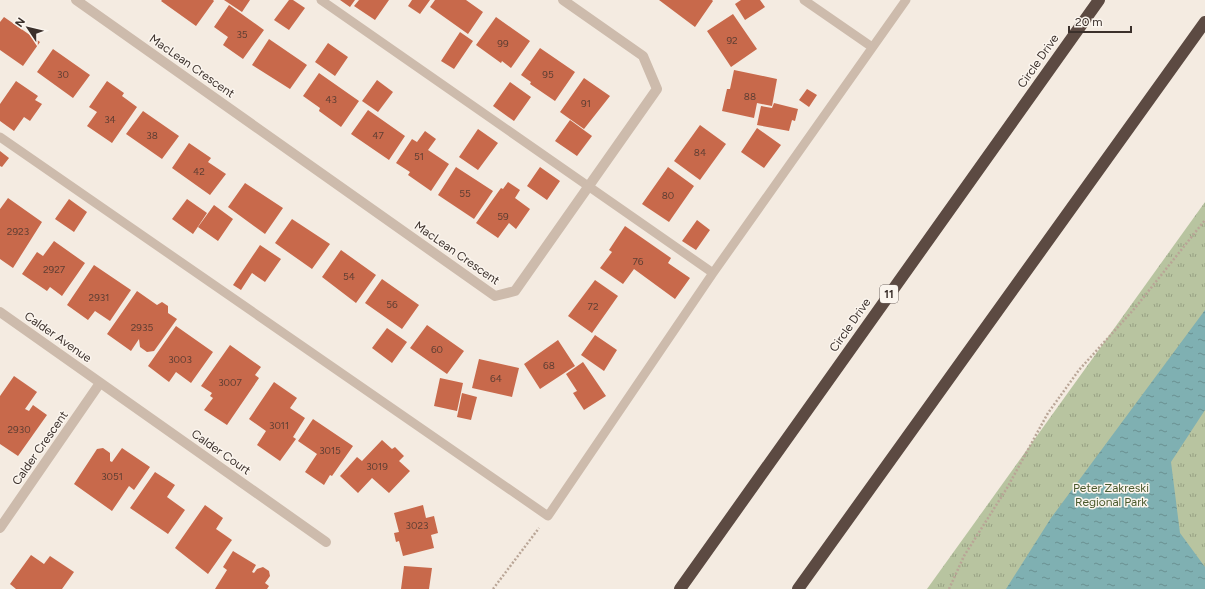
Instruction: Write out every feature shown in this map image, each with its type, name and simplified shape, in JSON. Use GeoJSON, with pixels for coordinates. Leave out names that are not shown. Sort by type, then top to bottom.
{"type":"FeatureCollection","features":[{"type":"Feature","properties":{"kind":"highway","name":"Circle Drive"},"geometry":{"type":"LineString","coordinates":[[680,589],[1099,0]]}},
{"type":"Feature","properties":{"kind":"highway"},"geometry":{"type":"LineString","coordinates":[[799,589],[1205,22]]}},
{"type":"Feature","properties":{"kind":"street","name":"MacLean Crescent"},"geometry":{"type":"LineString","coordinates":[[76,0],[495,296],[516,291],[657,89],[643,56],[563,0]]}},
{"type":"Feature","properties":{"kind":"street","name":"Calder Avenue"},"geometry":{"type":"LineString","coordinates":[[0,312],[100,383]]}},
{"type":"Feature","properties":{"kind":"street","name":"Calder Crescent"},"geometry":{"type":"LineString","coordinates":[[0,528],[100,383]]}},
{"type":"Feature","properties":{"kind":"street","name":"Calder Court"},"geometry":{"type":"LineString","coordinates":[[100,383],[326,542]]}},
{"type":"Feature","properties":{"kind":"lane"},"geometry":{"type":"LineString","coordinates":[[320,0],[588,187],[713,272]]}},
{"type":"Feature","properties":{"kind":"lane"},"geometry":{"type":"LineString","coordinates":[[804,0],[872,48]]}},
{"type":"Feature","properties":{"kind":"lane"},"geometry":{"type":"LineString","coordinates":[[0,137],[548,516],[713,272],[906,0]]}},
{"type":"Feature","properties":{"kind":"path"},"geometry":{"type":"LineString","coordinates":[[948,589],[964,556],[1008,488],[1048,413],[1079,370],[1135,308],[1205,220]]}},
{"type":"Feature","properties":{"kind":"path"},"geometry":{"type":"LineString","coordinates":[[493,589],[548,516]]}},
{"type":"Feature","properties":{"kind":"green space","name":"Peter Zakreski Regional Park"},"geometry":{"type":"Polygon","coordinates":[[[1205,202],[1205,589],[927,589],[1205,202]]]}},
{"type":"Feature","properties":{"kind":"water"},"geometry":{"type":"Polygon","coordinates":[[[1205,310],[1205,410],[1171,462],[1180,533],[1205,567],[1205,589],[1006,589],[1051,518],[1205,310]]]}},
{"type":"Feature","properties":{"kind":"building"},"geometry":{"type":"Polygon","coordinates":[[[224,0],[250,0],[242,12],[224,0]]]}},
{"type":"Feature","properties":{"kind":"building"},"geometry":{"type":"Polygon","coordinates":[[[289,0],[293,0],[305,8],[289,30],[274,20],[289,0]]]}},
{"type":"Feature","properties":{"kind":"building"},"geometry":{"type":"Polygon","coordinates":[[[340,0],[355,0],[350,7],[340,0]]]}},
{"type":"Feature","properties":{"kind":"building"},"geometry":{"type":"Polygon","coordinates":[[[359,0],[389,0],[375,20],[354,6],[359,0]]]}},
{"type":"Feature","properties":{"kind":"building"},"geometry":{"type":"Polygon","coordinates":[[[412,0],[430,0],[420,14],[408,6],[412,0]]]}},
{"type":"Feature","properties":{"kind":"building"},"geometry":{"type":"Polygon","coordinates":[[[435,0],[466,0],[483,12],[468,34],[430,7],[435,0]]]}},
{"type":"Feature","properties":{"kind":"building"},"geometry":{"type":"Polygon","coordinates":[[[659,0],[712,0],[713,1],[695,27],[659,0]]]}},
{"type":"Feature","properties":{"kind":"building"},"geometry":{"type":"Polygon","coordinates":[[[741,0],[760,0],[765,7],[745,20],[735,4],[741,0]]]}},
{"type":"Feature","properties":{"kind":"building"},"geometry":{"type":"Polygon","coordinates":[[[161,1],[214,1],[196,26],[161,1]]]}},
{"type":"Feature","properties":{"kind":"building"},"geometry":{"type":"Polygon","coordinates":[[[229,5],[264,30],[243,59],[223,45],[228,37],[214,27],[229,5]]]}},
{"type":"Feature","properties":{"kind":"building"},"geometry":{"type":"Polygon","coordinates":[[[733,14],[757,49],[731,67],[707,31],[733,14]]]}},
{"type":"Feature","properties":{"kind":"building"},"geometry":{"type":"Polygon","coordinates":[[[4,17],[40,42],[23,66],[0,50],[0,22],[4,17]]]}},
{"type":"Feature","properties":{"kind":"building"},"geometry":{"type":"Polygon","coordinates":[[[496,17],[530,41],[511,68],[502,61],[501,63],[476,45],[496,17]]]}},
{"type":"Feature","properties":{"kind":"building"},"geometry":{"type":"Polygon","coordinates":[[[460,32],[473,41],[454,69],[441,61],[460,32]]]}},
{"type":"Feature","properties":{"kind":"building"},"geometry":{"type":"Polygon","coordinates":[[[269,39],[307,65],[290,89],[252,65],[269,39]]]}},
{"type":"Feature","properties":{"kind":"building"},"geometry":{"type":"Polygon","coordinates":[[[328,43],[348,57],[335,76],[315,62],[328,43]]]}},
{"type":"Feature","properties":{"kind":"building"},"geometry":{"type":"Polygon","coordinates":[[[540,48],[575,72],[555,101],[530,84],[531,82],[521,75],[540,48]]]}},
{"type":"Feature","properties":{"kind":"building"},"geometry":{"type":"Polygon","coordinates":[[[53,49],[90,75],[73,98],[37,72],[53,49]]]}},
{"type":"Feature","properties":{"kind":"building"},"geometry":{"type":"Polygon","coordinates":[[[734,70],[777,79],[772,106],[757,103],[754,118],[722,111],[727,89],[730,89],[734,70]]]}},
{"type":"Feature","properties":{"kind":"building"},"geometry":{"type":"Polygon","coordinates":[[[319,73],[359,101],[341,127],[319,111],[320,108],[303,96],[319,73]]]}},
{"type":"Feature","properties":{"kind":"building"},"geometry":{"type":"Polygon","coordinates":[[[584,78],[610,96],[584,129],[560,112],[584,78]]]}},
{"type":"Feature","properties":{"kind":"building"},"geometry":{"type":"Polygon","coordinates":[[[377,80],[393,92],[378,112],[362,101],[377,80]]]}},
{"type":"Feature","properties":{"kind":"building"},"geometry":{"type":"Polygon","coordinates":[[[16,81],[38,96],[35,100],[42,104],[30,121],[24,117],[14,131],[0,121],[0,104],[16,81]]]}},
{"type":"Feature","properties":{"kind":"building"},"geometry":{"type":"Polygon","coordinates":[[[107,81],[124,93],[122,96],[137,107],[112,143],[87,126],[97,112],[89,107],[107,81]]]}},
{"type":"Feature","properties":{"kind":"building"},"geometry":{"type":"Polygon","coordinates":[[[510,82],[531,97],[514,121],[493,106],[510,82]]]}},
{"type":"Feature","properties":{"kind":"building"},"geometry":{"type":"Polygon","coordinates":[[[807,89],[817,95],[809,107],[799,100],[807,89]]]}},
{"type":"Feature","properties":{"kind":"building"},"geometry":{"type":"Polygon","coordinates":[[[774,103],[798,109],[795,121],[792,120],[789,131],[757,125],[761,106],[772,108],[774,103]]]}},
{"type":"Feature","properties":{"kind":"building"},"geometry":{"type":"Polygon","coordinates":[[[368,110],[405,136],[389,160],[351,134],[368,110]]]}},
{"type":"Feature","properties":{"kind":"building"},"geometry":{"type":"Polygon","coordinates":[[[143,111],[179,136],[162,159],[126,134],[143,111]]]}},
{"type":"Feature","properties":{"kind":"building"},"geometry":{"type":"Polygon","coordinates":[[[570,120],[592,136],[577,156],[555,141],[570,120]]]}},
{"type":"Feature","properties":{"kind":"building"},"geometry":{"type":"Polygon","coordinates":[[[700,125],[726,144],[700,180],[674,161],[700,125]]]}},
{"type":"Feature","properties":{"kind":"building"},"geometry":{"type":"Polygon","coordinates":[[[757,128],[781,145],[764,168],[741,152],[757,128]]]}},
{"type":"Feature","properties":{"kind":"building"},"geometry":{"type":"Polygon","coordinates":[[[478,129],[498,143],[478,170],[459,157],[478,129]]]}},
{"type":"Feature","properties":{"kind":"building"},"geometry":{"type":"Polygon","coordinates":[[[425,131],[436,139],[428,150],[449,164],[431,191],[408,175],[410,172],[396,163],[412,139],[417,142],[425,131]]]}},
{"type":"Feature","properties":{"kind":"building"},"geometry":{"type":"Polygon","coordinates":[[[189,143],[211,158],[208,162],[226,174],[210,195],[172,168],[189,143]]]}},
{"type":"Feature","properties":{"kind":"building"},"geometry":{"type":"Polygon","coordinates":[[[0,151],[9,158],[2,167],[0,166],[0,151]]]}},
{"type":"Feature","properties":{"kind":"building"},"geometry":{"type":"Polygon","coordinates":[[[456,167],[493,191],[474,219],[438,195],[456,167]]]}},
{"type":"Feature","properties":{"kind":"building"},"geometry":{"type":"Polygon","coordinates":[[[540,167],[560,181],[547,200],[527,186],[540,167]]]}},
{"type":"Feature","properties":{"kind":"building"},"geometry":{"type":"Polygon","coordinates":[[[668,167],[694,186],[669,222],[642,204],[668,167]]]}},
{"type":"Feature","properties":{"kind":"building"},"geometry":{"type":"Polygon","coordinates":[[[508,182],[520,190],[515,198],[530,209],[516,229],[509,223],[498,238],[476,223],[501,188],[503,189],[508,182]]]}},
{"type":"Feature","properties":{"kind":"building"},"geometry":{"type":"Polygon","coordinates":[[[245,183],[283,208],[265,234],[228,207],[245,183]]]}},
{"type":"Feature","properties":{"kind":"building"},"geometry":{"type":"Polygon","coordinates":[[[8,198],[42,222],[13,268],[0,259],[0,209],[8,198]]]}},
{"type":"Feature","properties":{"kind":"building"},"geometry":{"type":"Polygon","coordinates":[[[69,199],[87,212],[74,232],[55,219],[69,199]]]}},
{"type":"Feature","properties":{"kind":"building"},"geometry":{"type":"Polygon","coordinates":[[[187,199],[207,213],[193,234],[172,219],[187,199]]]}},
{"type":"Feature","properties":{"kind":"building"},"geometry":{"type":"Polygon","coordinates":[[[214,205],[233,219],[218,241],[198,227],[214,205]]]}},
{"type":"Feature","properties":{"kind":"building"},"geometry":{"type":"Polygon","coordinates":[[[292,219],[330,244],[312,269],[275,243],[292,219]]]}},
{"type":"Feature","properties":{"kind":"building"},"geometry":{"type":"Polygon","coordinates":[[[697,220],[710,230],[696,250],[682,241],[697,220]]]}},
{"type":"Feature","properties":{"kind":"building"},"geometry":{"type":"Polygon","coordinates":[[[625,226],[671,258],[668,263],[690,278],[675,299],[634,269],[623,284],[600,268],[612,252],[609,250],[625,226]]]}},
{"type":"Feature","properties":{"kind":"building"},"geometry":{"type":"Polygon","coordinates":[[[54,241],[85,263],[62,296],[50,287],[47,291],[22,274],[37,252],[43,256],[54,241]]]}},
{"type":"Feature","properties":{"kind":"building"},"geometry":{"type":"Polygon","coordinates":[[[260,245],[281,259],[265,282],[252,273],[241,290],[233,285],[260,245]]]}},
{"type":"Feature","properties":{"kind":"building"},"geometry":{"type":"Polygon","coordinates":[[[341,250],[376,275],[356,303],[322,277],[341,250]]]}},
{"type":"Feature","properties":{"kind":"building"},"geometry":{"type":"Polygon","coordinates":[[[94,265],[131,290],[110,321],[95,311],[88,320],[67,305],[94,265]]]}},
{"type":"Feature","properties":{"kind":"building"},"geometry":{"type":"Polygon","coordinates":[[[382,279],[419,305],[402,329],[365,303],[382,279]]]}},
{"type":"Feature","properties":{"kind":"building"},"geometry":{"type":"Polygon","coordinates":[[[595,280],[618,296],[592,333],[568,316],[595,280]]]}},
{"type":"Feature","properties":{"kind":"building"},"geometry":{"type":"Polygon","coordinates":[[[137,291],[157,305],[162,302],[168,306],[168,313],[177,319],[154,351],[147,352],[140,347],[139,339],[131,351],[107,334],[137,291]]]}},
{"type":"Feature","properties":{"kind":"building"},"geometry":{"type":"Polygon","coordinates":[[[427,325],[464,351],[447,374],[410,348],[427,325]]]}},
{"type":"Feature","properties":{"kind":"building"},"geometry":{"type":"Polygon","coordinates":[[[176,326],[213,352],[191,383],[176,372],[169,382],[148,366],[176,326]]]}},
{"type":"Feature","properties":{"kind":"building"},"geometry":{"type":"Polygon","coordinates":[[[387,328],[407,342],[392,363],[372,348],[387,328]]]}},
{"type":"Feature","properties":{"kind":"building"},"geometry":{"type":"Polygon","coordinates":[[[595,335],[617,350],[604,371],[581,355],[595,335]]]}},
{"type":"Feature","properties":{"kind":"building"},"geometry":{"type":"Polygon","coordinates":[[[558,340],[575,366],[540,389],[524,364],[558,340]]]}},
{"type":"Feature","properties":{"kind":"building"},"geometry":{"type":"Polygon","coordinates":[[[230,345],[261,367],[255,375],[259,378],[227,425],[204,410],[213,398],[210,396],[212,393],[201,386],[230,345]]]}},
{"type":"Feature","properties":{"kind":"building"},"geometry":{"type":"Polygon","coordinates":[[[479,359],[519,368],[512,397],[472,388],[479,359]]]}},
{"type":"Feature","properties":{"kind":"building"},"geometry":{"type":"Polygon","coordinates":[[[583,362],[606,396],[584,410],[573,393],[577,391],[566,374],[583,362]]]}},
{"type":"Feature","properties":{"kind":"building"},"geometry":{"type":"Polygon","coordinates":[[[14,376],[37,392],[25,409],[29,411],[33,405],[47,415],[18,456],[0,444],[0,396],[14,376]]]}},
{"type":"Feature","properties":{"kind":"building"},"geometry":{"type":"Polygon","coordinates":[[[440,378],[463,383],[457,411],[434,406],[440,378]]]}},
{"type":"Feature","properties":{"kind":"building"},"geometry":{"type":"Polygon","coordinates":[[[274,382],[297,398],[290,408],[305,418],[293,437],[296,439],[280,461],[257,445],[266,431],[249,419],[274,382]]]}},
{"type":"Feature","properties":{"kind":"building"},"geometry":{"type":"Polygon","coordinates":[[[462,393],[477,397],[471,420],[457,417],[462,393]]]}},
{"type":"Feature","properties":{"kind":"building"},"geometry":{"type":"Polygon","coordinates":[[[313,419],[353,446],[324,485],[305,472],[317,454],[298,441],[313,419]]]}},
{"type":"Feature","properties":{"kind":"building"},"geometry":{"type":"Polygon","coordinates":[[[382,440],[392,449],[395,447],[404,456],[399,461],[410,471],[389,493],[372,478],[358,493],[340,476],[357,457],[362,461],[382,440]]]}},
{"type":"Feature","properties":{"kind":"building"},"geometry":{"type":"Polygon","coordinates":[[[103,448],[110,453],[110,461],[112,462],[122,448],[150,467],[134,490],[129,486],[112,511],[74,484],[97,449],[103,448]]]}},
{"type":"Feature","properties":{"kind":"building"},"geometry":{"type":"Polygon","coordinates":[[[155,472],[175,485],[167,497],[185,510],[168,534],[130,508],[155,472]]]}},
{"type":"Feature","properties":{"kind":"building"},"geometry":{"type":"Polygon","coordinates":[[[205,505],[223,518],[216,529],[232,540],[208,574],[175,548],[205,505]]]}},
{"type":"Feature","properties":{"kind":"building"},"geometry":{"type":"Polygon","coordinates":[[[423,505],[426,518],[434,516],[438,533],[431,535],[434,548],[403,556],[399,541],[396,542],[394,533],[399,532],[394,513],[423,505]]]}},
{"type":"Feature","properties":{"kind":"building"},"geometry":{"type":"Polygon","coordinates":[[[233,551],[256,565],[252,572],[254,573],[257,569],[263,567],[269,571],[270,576],[265,583],[269,586],[267,589],[215,589],[227,570],[223,567],[233,551]]]}},
{"type":"Feature","properties":{"kind":"building"},"geometry":{"type":"Polygon","coordinates":[[[31,555],[44,564],[50,556],[74,572],[62,589],[16,589],[10,584],[31,555]]]}},
{"type":"Feature","properties":{"kind":"building"},"geometry":{"type":"Polygon","coordinates":[[[404,566],[432,568],[429,589],[401,589],[404,566]]]}}]}
